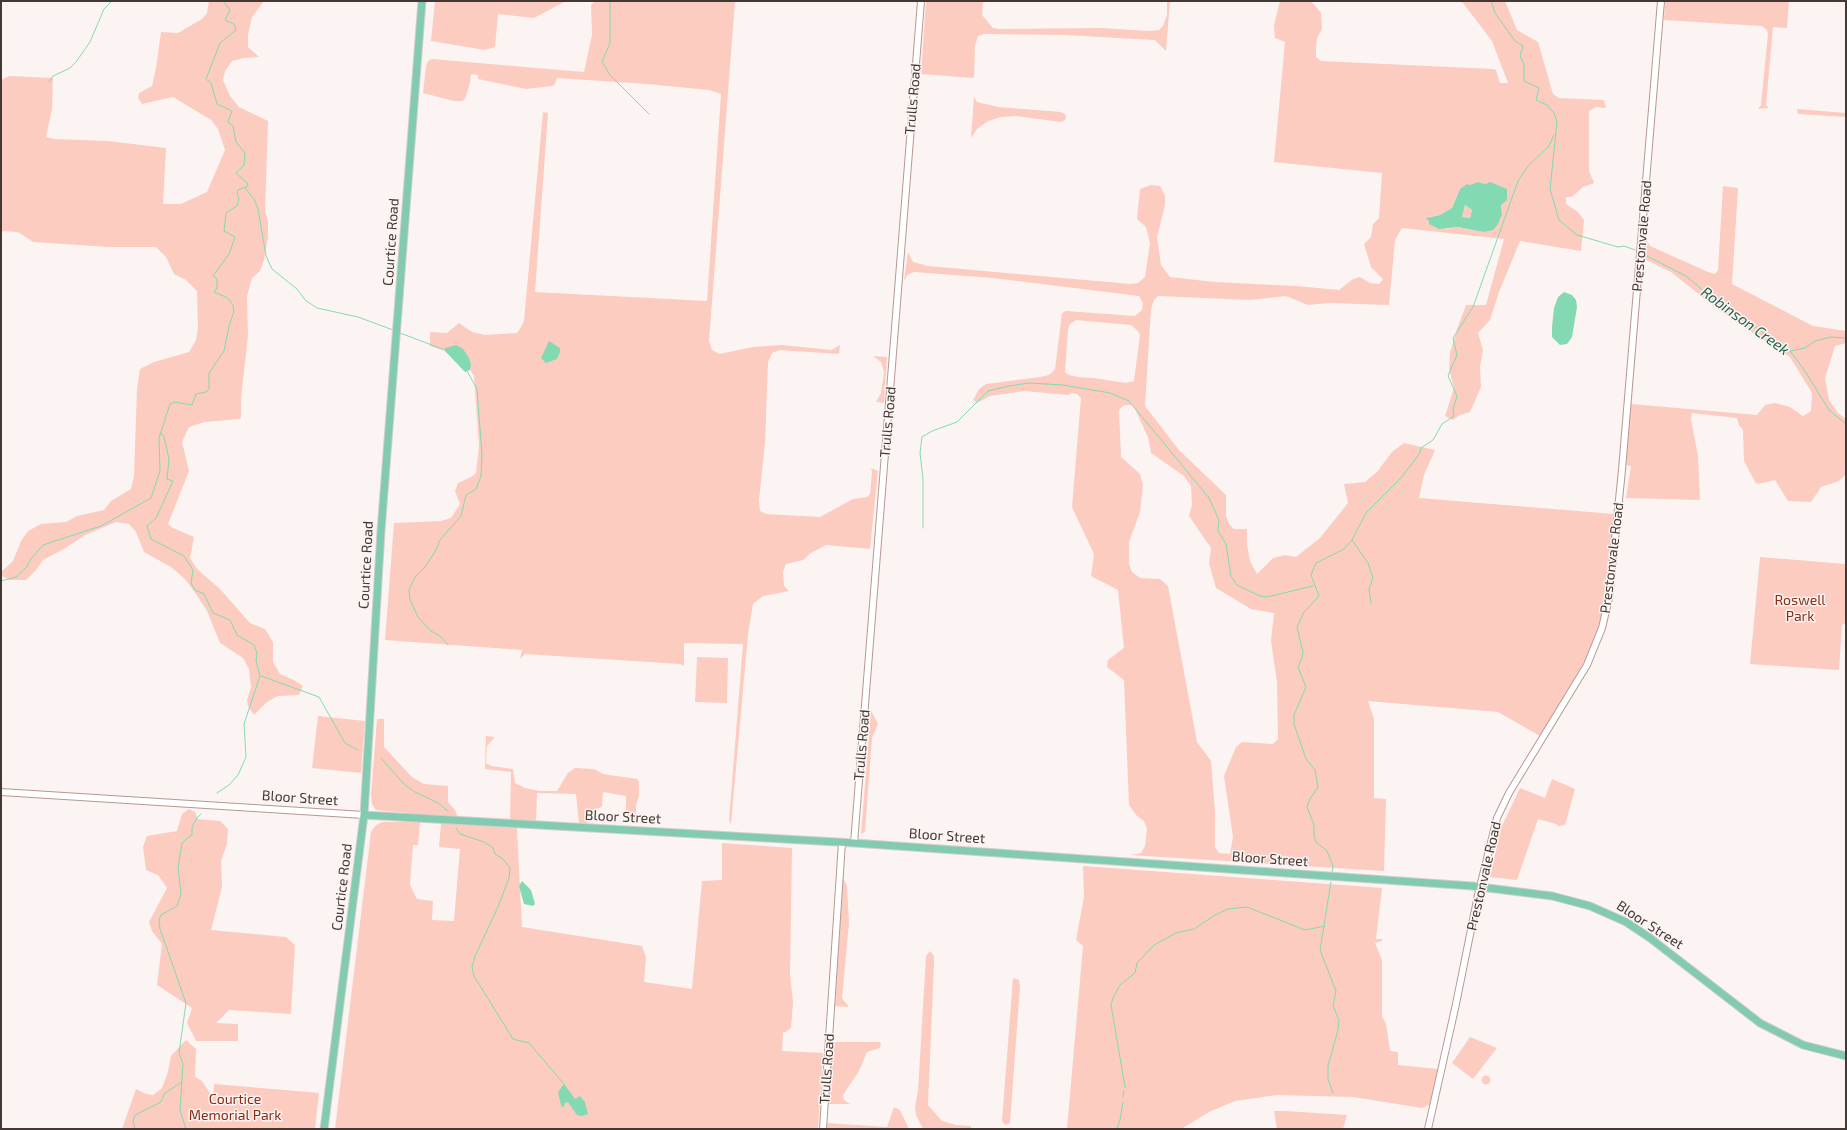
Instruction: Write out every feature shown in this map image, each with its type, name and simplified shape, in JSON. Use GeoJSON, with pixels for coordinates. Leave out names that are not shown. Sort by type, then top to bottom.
{"type":"FeatureCollection","features":[{"type":"Feature","properties":{"kind":"main road","name":"Courtice Road"},"geometry":{"type":"LineString","coordinates":[[324,1129],[364,816],[381,531],[422,1]]}},
{"type":"Feature","properties":{"kind":"main road","name":"Bloor Street"},"geometry":{"type":"LineString","coordinates":[[364,816],[842,842],[1480,887],[1552,896],[1590,906],[1608,913],[1650,938],[1760,1022],[1803,1045],[1846,1056]]}},
{"type":"Feature","properties":{"kind":"street","name":"Trulls Road"},"geometry":{"type":"LineString","coordinates":[[854,843],[921,1]]}},
{"type":"Feature","properties":{"kind":"street","name":"Prestonvale Road"},"geometry":{"type":"LineString","coordinates":[[1428,1129],[1494,827],[1500,810],[1587,665],[1602,628],[1609,598],[1623,462],[1661,1]]}},
{"type":"Feature","properties":{"kind":"street","name":"Bloor Street"},"geometry":{"type":"LineString","coordinates":[[1,792],[364,816]]}},
{"type":"Feature","properties":{"kind":"street","name":"Trulls Road"},"geometry":{"type":"LineString","coordinates":[[823,1129],[842,842]]}},
{"type":"Feature","properties":{"kind":"green space"},"geometry":{"type":"Polygon","coordinates":[[[209,1],[264,1],[252,17],[248,35],[248,47],[259,57],[244,58],[232,61],[225,71],[223,80],[230,96],[239,107],[268,121],[265,211],[268,221],[268,237],[264,260],[260,271],[252,278],[247,296],[248,336],[241,398],[241,417],[240,419],[204,422],[189,427],[182,442],[189,471],[168,524],[173,528],[194,537],[190,558],[197,569],[220,589],[250,623],[265,629],[273,642],[273,662],[280,674],[303,686],[299,695],[278,696],[267,702],[254,715],[248,706],[247,700],[251,687],[249,669],[243,658],[220,643],[207,611],[185,579],[171,567],[144,552],[136,532],[129,524],[116,522],[85,535],[64,549],[43,560],[26,580],[10,580],[2,576],[1,572],[13,561],[21,541],[28,531],[41,524],[66,522],[77,516],[104,510],[111,501],[131,489],[134,476],[137,389],[140,369],[154,362],[189,352],[196,340],[198,327],[197,291],[186,280],[174,274],[166,257],[156,247],[109,247],[33,242],[18,232],[1,231],[1,80],[9,76],[53,78],[52,109],[46,137],[55,139],[108,141],[166,148],[163,204],[181,204],[207,192],[225,150],[218,129],[211,120],[173,97],[142,104],[138,98],[139,93],[152,86],[161,32],[178,33],[202,19],[207,13],[209,1]]]}},
{"type":"Feature","properties":{"kind":"green space"},"geometry":{"type":"Polygon","coordinates":[[[435,1],[566,1],[534,18],[498,14],[495,47],[485,50],[431,41],[435,1]]]}},
{"type":"Feature","properties":{"kind":"green space"},"geometry":{"type":"Polygon","coordinates":[[[595,1],[735,1],[709,341],[712,350],[719,354],[753,347],[781,345],[832,350],[840,345],[839,354],[780,350],[772,353],[768,362],[765,443],[759,500],[760,511],[766,514],[820,517],[853,499],[867,497],[870,494],[871,468],[878,471],[870,549],[826,545],[811,553],[803,560],[786,564],[783,572],[784,586],[789,591],[763,596],[753,604],[748,634],[731,824],[729,820],[743,644],[684,643],[684,666],[680,664],[525,654],[520,659],[522,650],[385,640],[394,523],[441,521],[451,518],[460,504],[455,491],[458,483],[476,473],[479,446],[474,376],[470,370],[471,366],[445,348],[445,351],[430,346],[430,332],[447,333],[459,323],[472,332],[485,335],[517,333],[521,327],[524,321],[543,112],[548,113],[535,292],[707,301],[721,94],[709,90],[557,78],[555,84],[552,86],[526,89],[478,79],[478,75],[471,74],[465,99],[462,101],[454,101],[423,93],[426,66],[428,61],[432,59],[584,72],[592,35],[591,5],[595,1]]]}},
{"type":"Feature","properties":{"kind":"green space"},"geometry":{"type":"Polygon","coordinates":[[[926,1],[983,1],[982,15],[993,28],[999,29],[1101,28],[1149,31],[1159,30],[1163,26],[1167,15],[1167,1],[1170,1],[1166,51],[1155,40],[1064,35],[984,34],[978,36],[975,46],[974,78],[921,74],[926,1]]]}},
{"type":"Feature","properties":{"kind":"green space"},"geometry":{"type":"Polygon","coordinates":[[[1280,1],[1311,1],[1321,13],[1322,29],[1317,38],[1316,57],[1321,61],[1493,69],[1496,70],[1500,83],[1508,83],[1492,41],[1463,3],[1458,1],[1505,1],[1517,30],[1538,42],[1553,94],[1559,98],[1604,100],[1606,108],[1596,107],[1589,111],[1589,171],[1594,183],[1583,187],[1572,197],[1566,197],[1566,204],[1578,212],[1584,220],[1581,251],[1520,241],[1499,292],[1490,320],[1478,333],[1483,350],[1480,367],[1481,387],[1470,412],[1460,415],[1453,420],[1445,416],[1454,388],[1449,369],[1450,353],[1466,305],[1486,305],[1504,239],[1402,228],[1395,240],[1389,305],[1330,303],[1308,305],[1286,296],[1250,300],[1158,296],[1154,300],[1151,309],[1145,406],[1179,450],[1226,495],[1226,516],[1229,524],[1234,529],[1247,529],[1247,544],[1250,561],[1257,574],[1273,558],[1285,555],[1296,557],[1320,538],[1348,503],[1344,484],[1365,482],[1377,472],[1392,452],[1404,443],[1435,450],[1424,475],[1419,498],[1614,514],[1608,585],[1598,628],[1587,657],[1540,736],[1498,712],[1368,701],[1374,719],[1374,798],[1386,799],[1384,871],[1130,855],[1141,853],[1145,846],[1147,829],[1144,821],[1137,816],[1129,805],[1124,680],[1107,667],[1108,660],[1124,648],[1118,590],[1091,576],[1094,554],[1072,507],[1081,398],[1077,394],[1072,393],[1068,395],[1024,391],[990,396],[977,403],[973,400],[979,389],[986,384],[1049,375],[1055,369],[1062,313],[1066,311],[1135,316],[1142,310],[1143,303],[1139,296],[993,278],[914,272],[907,275],[904,281],[908,252],[913,262],[928,266],[1130,284],[1138,283],[1145,277],[1150,243],[1146,227],[1137,219],[1140,189],[1151,185],[1160,186],[1165,196],[1165,205],[1157,237],[1161,265],[1170,277],[1214,282],[1296,286],[1339,290],[1353,279],[1360,277],[1370,283],[1379,284],[1383,279],[1371,267],[1364,244],[1371,237],[1373,224],[1379,218],[1382,173],[1274,162],[1285,42],[1275,38],[1274,25],[1280,1]],[[1478,182],[1460,189],[1452,208],[1440,215],[1429,217],[1446,229],[1458,227],[1483,232],[1502,214],[1501,205],[1486,184],[1478,182]],[[1076,320],[1070,324],[1068,329],[1065,372],[1069,375],[1078,377],[1126,383],[1134,381],[1140,335],[1138,331],[1131,325],[1076,320]],[[1124,405],[1119,410],[1121,457],[1140,474],[1143,485],[1140,512],[1129,542],[1129,564],[1132,572],[1140,578],[1160,579],[1168,586],[1197,742],[1211,761],[1215,812],[1215,847],[1219,853],[1230,854],[1233,837],[1224,776],[1236,747],[1242,742],[1273,744],[1278,739],[1277,682],[1271,641],[1274,613],[1251,609],[1216,588],[1209,563],[1211,548],[1189,516],[1192,505],[1191,486],[1184,476],[1151,453],[1148,437],[1133,405],[1124,405]]]}},
{"type":"Feature","properties":{"kind":"green space"},"geometry":{"type":"Polygon","coordinates":[[[1665,1],[1789,1],[1787,28],[1773,27],[1766,105],[1769,108],[1758,109],[1761,105],[1768,34],[1767,30],[1762,26],[1664,20],[1665,1]]]}},
{"type":"Feature","properties":{"kind":"green space"},"geometry":{"type":"Polygon","coordinates":[[[974,97],[977,102],[998,107],[1061,112],[1066,115],[1065,120],[1061,122],[1016,116],[1001,117],[988,121],[977,129],[971,138],[974,97]]]}},
{"type":"Feature","properties":{"kind":"green space"},"geometry":{"type":"Polygon","coordinates":[[[1797,109],[1846,113],[1846,117],[1798,114],[1797,109]]]}},
{"type":"Feature","properties":{"kind":"green space"},"geometry":{"type":"Polygon","coordinates":[[[1723,186],[1738,188],[1732,284],[1813,326],[1846,331],[1846,343],[1835,346],[1825,378],[1829,400],[1838,413],[1846,419],[1846,474],[1839,481],[1821,487],[1811,502],[1788,501],[1775,480],[1758,484],[1755,482],[1744,461],[1743,430],[1739,425],[1737,418],[1692,413],[1691,419],[1698,456],[1700,500],[1626,498],[1631,466],[1626,465],[1631,404],[1757,415],[1765,405],[1775,403],[1790,407],[1803,416],[1811,411],[1812,393],[1790,357],[1720,311],[1671,272],[1644,259],[1646,240],[1650,246],[1715,274],[1718,270],[1723,186]]]}},
{"type":"Feature","properties":{"kind":"green space"},"geometry":{"type":"Polygon","coordinates":[[[1465,205],[1472,210],[1470,218],[1462,217],[1465,205]]]}},
{"type":"Feature","properties":{"kind":"green space"},"geometry":{"type":"Polygon","coordinates":[[[873,356],[887,357],[884,403],[876,402],[881,393],[884,372],[881,362],[873,356]]]}},
{"type":"Feature","properties":{"kind":"green space","name":"Roswell Park"},"geometry":{"type":"Polygon","coordinates":[[[1760,557],[1846,564],[1846,623],[1842,625],[1839,670],[1750,664],[1760,557]]]}},
{"type":"Feature","properties":{"kind":"green space"},"geometry":{"type":"Polygon","coordinates":[[[697,657],[728,658],[727,703],[695,702],[697,657]]]}},
{"type":"Feature","properties":{"kind":"green space"},"geometry":{"type":"Polygon","coordinates":[[[871,710],[878,724],[872,738],[865,832],[861,834],[871,710]]]}},
{"type":"Feature","properties":{"kind":"green space"},"geometry":{"type":"Polygon","coordinates":[[[318,716],[365,721],[361,773],[312,768],[318,716]]]}},
{"type":"Feature","properties":{"kind":"green space"},"geometry":{"type":"Polygon","coordinates":[[[377,719],[384,719],[384,747],[412,777],[424,784],[448,786],[448,802],[455,810],[458,818],[376,810],[372,804],[371,795],[377,719]]]}},
{"type":"Feature","properties":{"kind":"green space"},"geometry":{"type":"Polygon","coordinates":[[[486,736],[495,737],[487,746],[486,763],[491,766],[513,769],[515,783],[525,788],[540,791],[557,791],[568,773],[575,768],[594,769],[603,774],[637,779],[639,782],[639,796],[636,805],[636,820],[626,817],[626,796],[603,792],[602,807],[592,810],[587,824],[579,824],[576,794],[537,793],[536,822],[510,821],[511,772],[485,769],[486,736]]]}},
{"type":"Feature","properties":{"kind":"green space"},"geometry":{"type":"Polygon","coordinates":[[[1552,779],[1575,789],[1565,825],[1558,826],[1556,824],[1538,819],[1517,880],[1490,877],[1501,828],[1520,788],[1545,798],[1552,779]]]}},
{"type":"Feature","properties":{"kind":"green space"},"geometry":{"type":"Polygon","coordinates":[[[189,809],[195,812],[198,819],[220,821],[228,829],[227,844],[221,861],[222,887],[211,930],[286,937],[295,945],[291,1014],[229,1010],[216,1023],[238,1024],[238,1041],[196,1041],[187,1023],[192,1008],[157,985],[162,944],[152,931],[149,922],[167,888],[158,875],[146,870],[143,847],[147,836],[177,831],[182,814],[189,809]]]}},
{"type":"Feature","properties":{"kind":"green space"},"geometry":{"type":"Polygon","coordinates":[[[382,822],[420,822],[418,845],[413,845],[410,885],[417,899],[433,901],[432,920],[454,921],[460,849],[439,847],[441,823],[517,828],[522,927],[642,946],[646,957],[644,982],[692,989],[702,881],[722,880],[722,843],[792,848],[790,974],[793,1002],[791,1028],[786,1032],[783,1032],[782,1051],[823,1053],[818,1129],[335,1129],[371,832],[375,826],[382,822]]]}},
{"type":"Feature","properties":{"kind":"green space"},"geometry":{"type":"Polygon","coordinates":[[[1083,866],[1382,888],[1376,939],[1383,939],[1382,941],[1375,943],[1382,960],[1382,1016],[1386,1024],[1390,1051],[1398,1052],[1398,1065],[1438,1069],[1431,1104],[1422,1108],[1353,1097],[1277,1095],[1235,1101],[1209,1112],[1181,1129],[1067,1129],[1083,946],[1076,940],[1084,897],[1083,866]]]}},
{"type":"Feature","properties":{"kind":"green space"},"geometry":{"type":"Polygon","coordinates":[[[843,878],[847,886],[849,923],[842,998],[849,1007],[835,1006],[843,878]]]}},
{"type":"Feature","properties":{"kind":"green space"},"geometry":{"type":"Polygon","coordinates":[[[930,951],[934,956],[934,963],[928,1105],[942,1121],[956,1125],[971,1126],[971,1129],[923,1129],[916,1115],[915,1107],[918,1091],[926,956],[930,951]]]}},
{"type":"Feature","properties":{"kind":"green space"},"geometry":{"type":"Polygon","coordinates":[[[1013,978],[1019,980],[1020,986],[1010,1123],[1005,1125],[1002,1121],[1013,978]]]}},
{"type":"Feature","properties":{"kind":"green space"},"geometry":{"type":"Polygon","coordinates":[[[1470,1037],[1497,1048],[1473,1079],[1452,1063],[1470,1037]]]}},
{"type":"Feature","properties":{"kind":"green space","name":"Courtice Memorial Park"},"geometry":{"type":"Polygon","coordinates":[[[186,1040],[196,1049],[195,1077],[202,1081],[213,1098],[214,1084],[319,1093],[315,1129],[122,1129],[136,1089],[146,1094],[153,1095],[162,1088],[168,1072],[171,1056],[186,1040]]]}},
{"type":"Feature","properties":{"kind":"green space"},"geometry":{"type":"Polygon","coordinates":[[[832,1042],[879,1042],[881,1044],[880,1048],[867,1052],[859,1071],[843,1095],[844,1100],[850,1104],[828,1104],[832,1042]]]}},
{"type":"Feature","properties":{"kind":"green space"},"geometry":{"type":"Polygon","coordinates":[[[1484,1076],[1488,1076],[1490,1080],[1488,1084],[1484,1084],[1482,1082],[1482,1078],[1484,1076]]]}},
{"type":"Feature","properties":{"kind":"green space"},"geometry":{"type":"Polygon","coordinates":[[[894,1107],[900,1110],[909,1129],[827,1129],[827,1123],[887,1127],[894,1107]]]}},
{"type":"Feature","properties":{"kind":"green space"},"geometry":{"type":"Polygon","coordinates":[[[1274,1111],[1347,1115],[1343,1129],[1277,1129],[1274,1111]]]}},
{"type":"Feature","properties":{"kind":"shaded area"},"geometry":{"type":"Polygon","coordinates":[[[1478,182],[1486,184],[1490,182],[1507,189],[1507,200],[1501,205],[1502,214],[1498,224],[1493,230],[1483,232],[1458,227],[1439,229],[1429,224],[1429,221],[1426,218],[1440,215],[1452,208],[1460,189],[1467,184],[1470,185],[1478,182]],[[1465,205],[1462,217],[1470,218],[1472,210],[1465,205]]]}},
{"type":"Feature","properties":{"kind":"shaded area"},"geometry":{"type":"Polygon","coordinates":[[[1564,292],[1572,295],[1576,300],[1577,307],[1572,337],[1567,344],[1560,345],[1552,337],[1552,327],[1554,308],[1558,297],[1564,292]]]}},
{"type":"Feature","properties":{"kind":"shaded area"},"geometry":{"type":"Polygon","coordinates":[[[549,341],[560,348],[560,352],[557,359],[546,363],[541,358],[549,341]]]}},
{"type":"Feature","properties":{"kind":"shaded area"},"geometry":{"type":"Polygon","coordinates":[[[456,345],[463,349],[469,358],[471,366],[470,370],[465,372],[445,351],[445,348],[456,345]]]}},
{"type":"Feature","properties":{"kind":"shaded area"},"geometry":{"type":"Polygon","coordinates":[[[522,881],[531,890],[535,904],[533,906],[524,904],[519,886],[522,881]]]}},
{"type":"Feature","properties":{"kind":"shaded area"},"geometry":{"type":"Polygon","coordinates":[[[564,1084],[575,1099],[580,1096],[585,1102],[588,1114],[582,1116],[577,1115],[568,1102],[565,1103],[563,1108],[558,1092],[564,1084]]]}},
{"type":"Feature","properties":{"kind":"waterway"},"geometry":{"type":"LineString","coordinates":[[49,82],[53,76],[70,68],[76,62],[90,42],[104,9],[112,1]]}},
{"type":"Feature","properties":{"kind":"waterway"},"geometry":{"type":"LineString","coordinates":[[1,581],[16,577],[26,568],[31,559],[43,545],[101,526],[151,498],[160,471],[159,438],[170,404],[175,402],[192,405],[196,394],[206,392],[209,389],[209,373],[224,351],[229,326],[234,311],[233,305],[228,298],[214,292],[217,288],[217,279],[213,276],[229,254],[235,237],[224,231],[226,213],[237,206],[239,199],[237,194],[238,190],[248,186],[247,183],[236,173],[244,165],[245,153],[236,142],[233,126],[228,122],[232,111],[217,104],[211,83],[206,79],[220,43],[236,30],[234,24],[225,20],[230,10],[223,1]]}},
{"type":"Feature","properties":{"kind":"waterway"},"geometry":{"type":"LineString","coordinates":[[610,1],[610,43],[602,62],[610,75],[649,114]]}},
{"type":"Feature","properties":{"kind":"waterway","name":"Robinson Creek"},"geometry":{"type":"LineString","coordinates":[[1491,1],[1495,13],[1515,41],[1523,46],[1520,56],[1524,64],[1524,81],[1539,88],[1536,100],[1547,105],[1554,113],[1557,122],[1550,189],[1559,220],[1577,235],[1618,247],[1624,246],[1635,250]]}},
{"type":"Feature","properties":{"kind":"waterway"},"geometry":{"type":"LineString","coordinates":[[1332,873],[1333,866],[1327,851],[1316,842],[1314,836],[1314,825],[1307,807],[1310,799],[1318,787],[1315,770],[1306,759],[1294,724],[1294,715],[1306,687],[1298,667],[1303,652],[1297,627],[1304,612],[1319,596],[1311,575],[1316,563],[1344,549],[1352,540],[1366,513],[1401,478],[1420,453],[1421,448],[1433,440],[1442,424],[1454,416],[1453,410],[1457,396],[1448,376],[1457,355],[1453,338],[1473,307],[1518,181],[1528,166],[1549,146],[1554,135]]}},
{"type":"Feature","properties":{"kind":"waterway"},"geometry":{"type":"LineString","coordinates":[[245,188],[254,199],[258,209],[266,256],[272,269],[297,289],[305,300],[317,308],[358,317],[393,330]]}},
{"type":"Feature","properties":{"kind":"waterway","name":"Robinson Creek"},"geometry":{"type":"LineString","coordinates":[[1643,254],[1686,276],[1711,297],[1790,351],[1805,371],[1829,410],[1846,424]]}},
{"type":"Feature","properties":{"kind":"waterway"},"geometry":{"type":"LineString","coordinates":[[400,333],[445,350]]}},
{"type":"Feature","properties":{"kind":"waterway"},"geometry":{"type":"LineString","coordinates":[[1790,351],[1805,348],[1815,341],[1831,337],[1846,338]]}},
{"type":"Feature","properties":{"kind":"waterway"},"geometry":{"type":"LineString","coordinates":[[448,645],[440,636],[431,631],[418,617],[410,600],[409,590],[415,577],[425,567],[436,550],[440,540],[461,516],[466,495],[476,489],[481,476],[482,455],[477,389],[467,371]]}},
{"type":"Feature","properties":{"kind":"waterway"},"geometry":{"type":"LineString","coordinates":[[923,528],[923,479],[920,453],[922,437],[932,431],[957,422],[988,391],[1029,383],[1063,385],[1110,393],[1129,401],[1209,498],[1219,520],[1218,531],[1226,544],[1231,576],[1237,585],[1260,596],[1267,597],[1313,586]]}},
{"type":"Feature","properties":{"kind":"waterway"},"geometry":{"type":"LineString","coordinates":[[161,433],[164,437],[169,459],[167,479],[173,481],[156,518],[147,526],[151,539],[184,556],[193,570],[191,583],[195,590],[204,594],[213,613],[230,620],[237,635],[254,645],[257,653],[256,661],[260,676],[244,724],[246,757],[238,775],[229,785],[217,793]]}},
{"type":"Feature","properties":{"kind":"waterway"},"geometry":{"type":"LineString","coordinates":[[1352,540],[1368,563],[1373,578],[1369,589],[1371,603]]}},
{"type":"Feature","properties":{"kind":"waterway"},"geometry":{"type":"LineString","coordinates":[[261,676],[319,697],[345,743],[358,750]]}},
{"type":"Feature","properties":{"kind":"waterway"},"geometry":{"type":"LineString","coordinates":[[381,758],[405,785],[415,792],[438,803],[448,811]]}},
{"type":"Feature","properties":{"kind":"waterway"},"geometry":{"type":"LineString","coordinates":[[186,1129],[180,1110],[183,1064],[179,1053],[186,1003],[160,929],[159,920],[161,915],[177,906],[181,894],[178,868],[182,843],[192,835],[192,828],[196,819],[201,814]]}},
{"type":"Feature","properties":{"kind":"waterway"},"geometry":{"type":"LineString","coordinates":[[456,828],[460,834],[484,842],[493,848],[495,854],[503,859],[510,868],[509,878],[498,907],[475,956],[472,967],[474,976],[513,1039],[529,1043],[564,1084]]}},
{"type":"Feature","properties":{"kind":"waterway"},"geometry":{"type":"LineString","coordinates":[[1331,882],[1320,950],[1336,991],[1333,1006],[1339,1020],[1338,1030],[1328,1066],[1328,1079],[1333,1093]]}},
{"type":"Feature","properties":{"kind":"waterway"},"geometry":{"type":"LineString","coordinates":[[1125,1087],[1111,1005],[1120,985],[1135,973],[1137,963],[1154,945],[1176,933],[1194,929],[1215,915],[1228,909],[1247,907],[1305,930],[1325,926]]}},
{"type":"Feature","properties":{"kind":"waterway"},"geometry":{"type":"LineString","coordinates":[[135,1129],[133,1121],[135,1115],[161,1102],[165,1093],[182,1082]]}},
{"type":"Feature","properties":{"kind":"waterway"},"geometry":{"type":"LineString","coordinates":[[1123,1097],[1124,1091]]}},
{"type":"Feature","properties":{"kind":"waterway"},"geometry":{"type":"LineString","coordinates":[[1117,1129],[1123,1102]]}}]}
